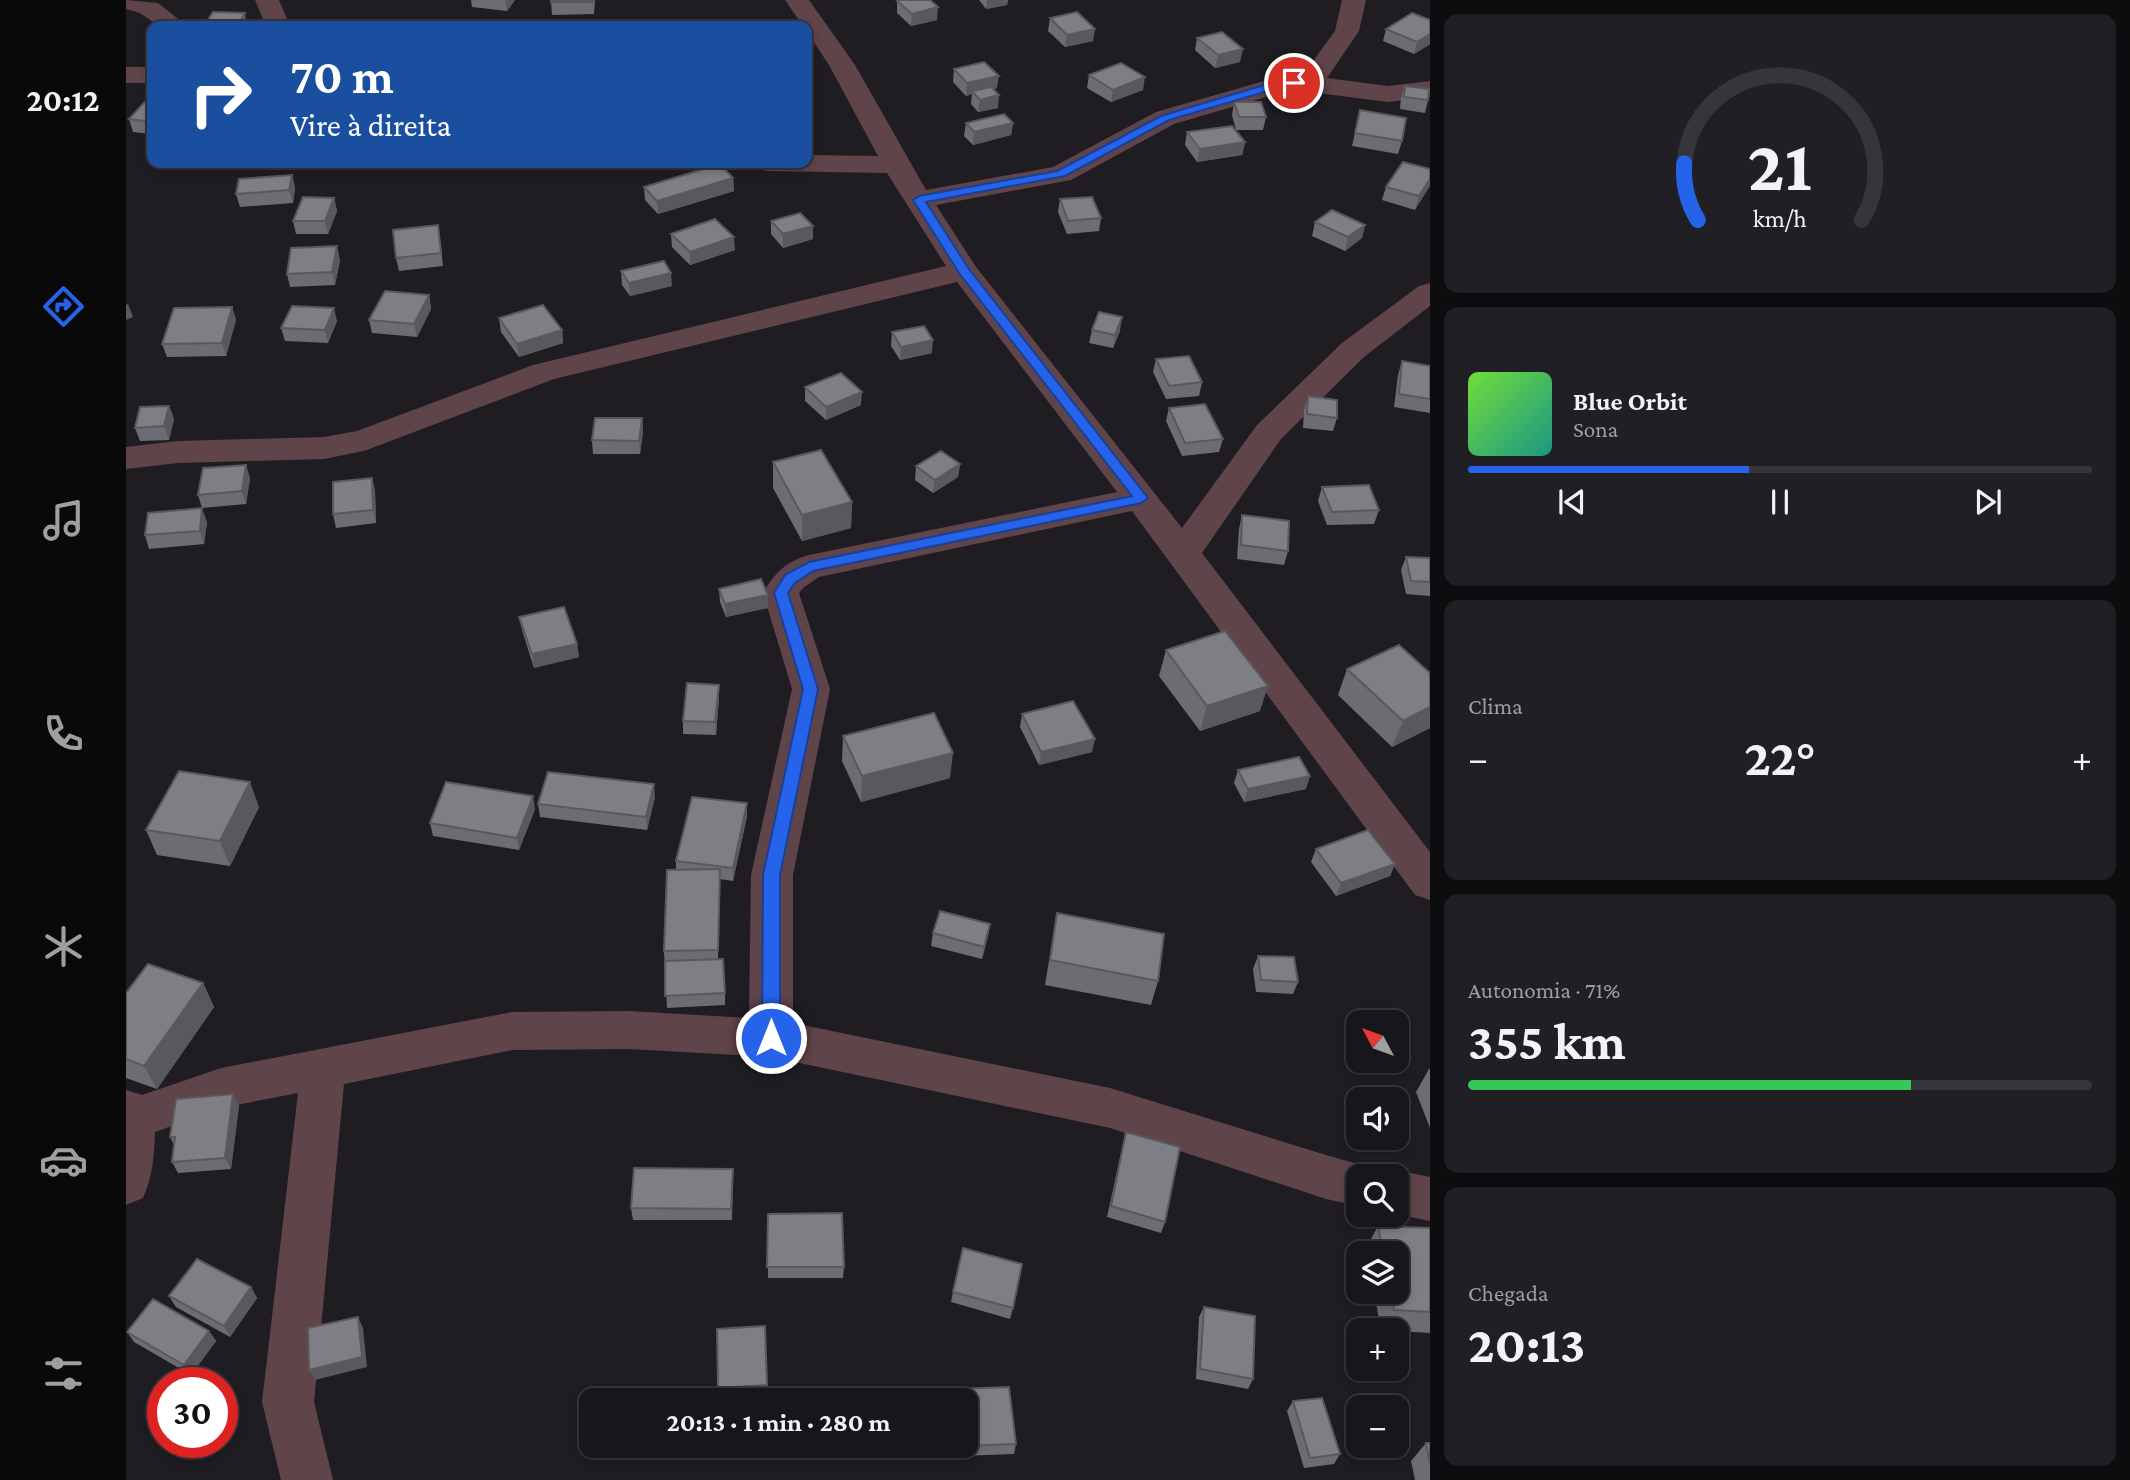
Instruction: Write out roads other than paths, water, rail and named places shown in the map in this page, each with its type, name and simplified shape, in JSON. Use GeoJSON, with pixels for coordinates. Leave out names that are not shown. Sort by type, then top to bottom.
{"type":"FeatureCollection","features":[{"type":"Feature","properties":{"kind":"street"},"geometry":{"type":"LineString","coordinates":[[267,0],[276,21]]}},
{"type":"Feature","properties":{"kind":"street"},"geometry":{"type":"LineString","coordinates":[[797,0],[812,21]]}},
{"type":"Feature","properties":{"kind":"street"},"geometry":{"type":"LineString","coordinates":[[1310,84],[1347,31],[1354,0]]}},
{"type":"Feature","properties":{"kind":"street"},"geometry":{"type":"LineString","coordinates":[[126,2],[149,8],[168,21]]}},
{"type":"Feature","properties":{"kind":"street"},"geometry":{"type":"LineString","coordinates":[[812,22],[842,65],[896,165],[964,271],[1183,553],[1430,883]]}},
{"type":"Feature","properties":{"kind":"street"},"geometry":{"type":"LineString","coordinates":[[919,200],[1060,174],[1165,118],[1278,85],[1310,84],[1388,94],[1430,89]]}},
{"type":"Feature","properties":{"kind":"street"},"geometry":{"type":"LineString","coordinates":[[812,164],[896,165]]}},
{"type":"Feature","properties":{"kind":"street"},"geometry":{"type":"LineString","coordinates":[[126,458],[178,452],[324,448],[365,440],[544,372],[964,271]]}},
{"type":"Feature","properties":{"kind":"street"},"geometry":{"type":"LineString","coordinates":[[1183,553],[1269,432],[1353,350],[1430,292]]}},
{"type":"Feature","properties":{"kind":"street"},"geometry":{"type":"LineString","coordinates":[[771,1038],[772,875],[811,689],[781,593],[790,579],[809,567],[1141,498]]}},
{"type":"Feature","properties":{"kind":"street"},"geometry":{"type":"LineString","coordinates":[[126,1184],[130,1168],[130,1115],[221,1087],[512,1031],[629,1030],[771,1038],[1110,1108],[1346,1181]]}},
{"type":"Feature","properties":{"kind":"street"},"geometry":{"type":"LineString","coordinates":[[307,1480],[288,1402],[323,1066]]}},
{"type":"Feature","properties":{"kind":"street"},"geometry":{"type":"LineString","coordinates":[[1409,1195],[1430,1199]]}}]}
